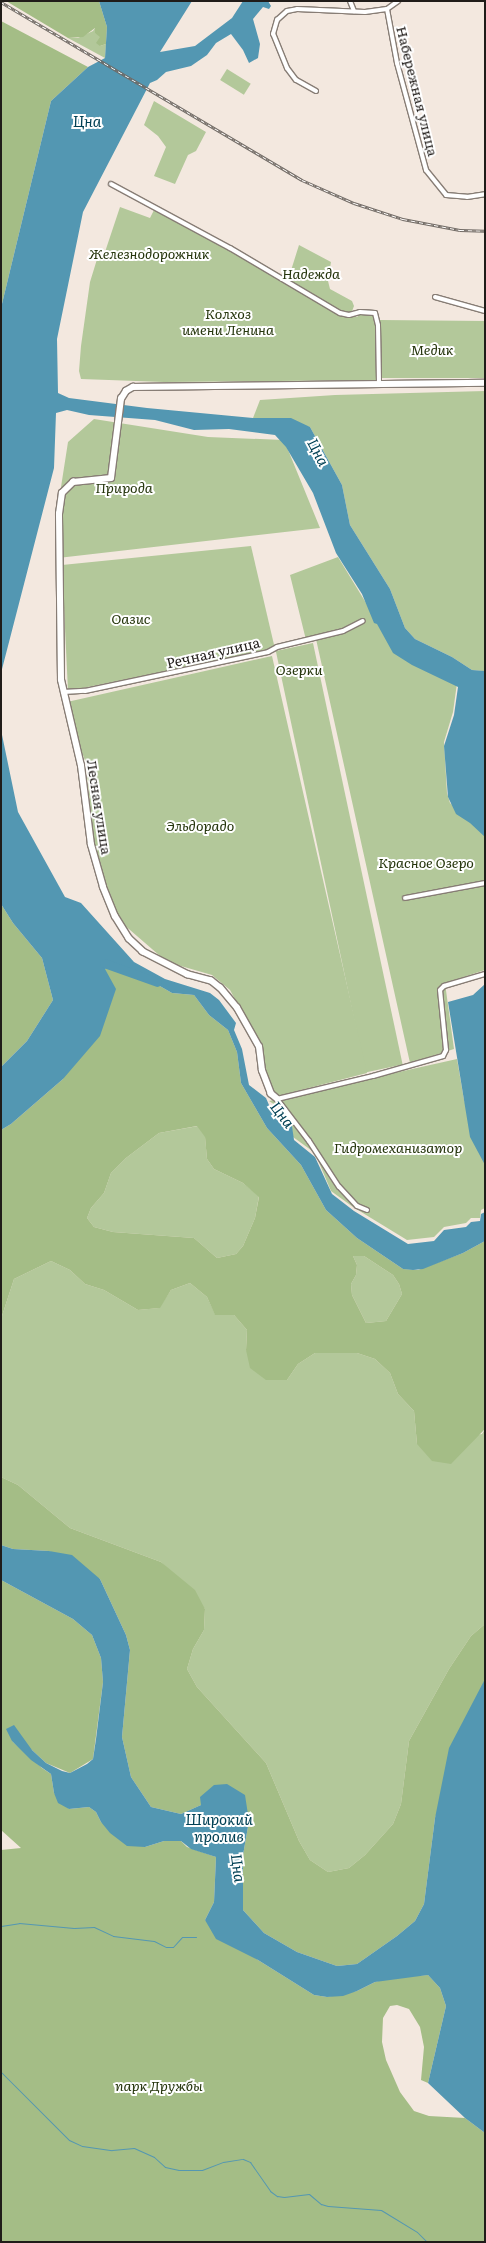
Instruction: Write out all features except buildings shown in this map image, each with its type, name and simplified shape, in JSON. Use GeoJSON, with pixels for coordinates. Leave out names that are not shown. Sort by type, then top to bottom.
{"type":"FeatureCollection","features":[{"type":"Feature","properties":{"kind":"street"},"geometry":{"type":"LineString","coordinates":[[350,1],[354,12]]}},
{"type":"Feature","properties":{"kind":"street"},"geometry":{"type":"LineString","coordinates":[[316,90],[296,80],[290,73],[275,40],[275,23],[286,11],[297,9],[354,12],[387,8],[398,1]]}},
{"type":"Feature","properties":{"kind":"street","name":"Набережная улица"},"geometry":{"type":"LineString","coordinates":[[387,8],[397,63],[426,170],[446,195],[468,197],[485,194]]}},
{"type":"Feature","properties":{"kind":"street"},"geometry":{"type":"LineString","coordinates":[[111,184],[223,243],[340,313],[349,315],[370,312],[378,316],[379,383],[485,383]]}},
{"type":"Feature","properties":{"kind":"street"},"geometry":{"type":"LineString","coordinates":[[435,297],[485,310]]}},
{"type":"Feature","properties":{"kind":"street","name":"Лесная улица"},"geometry":{"type":"LineString","coordinates":[[367,1210],[357,1206],[339,1187],[309,1141],[277,1099],[271,1094],[262,1071],[259,1047],[237,1008],[220,988],[211,982],[188,975],[143,952],[128,939],[114,917],[91,845],[81,766],[63,692],[59,609],[60,500],[64,490],[73,482],[111,478],[121,399],[129,389],[140,386],[379,383]]}},
{"type":"Feature","properties":{"kind":"street","name":"Речная улица"},"geometry":{"type":"LineString","coordinates":[[63,692],[86,691],[268,652],[277,647],[343,631],[363,621]]}},
{"type":"Feature","properties":{"kind":"street"},"geometry":{"type":"LineString","coordinates":[[405,898],[485,883]]}},
{"type":"Feature","properties":{"kind":"street"},"geometry":{"type":"LineString","coordinates":[[277,1099],[373,1076],[443,1056],[446,1050],[440,990],[444,986],[485,974]]}},
{"type":"Feature","properties":{"kind":"green space"},"geometry":{"type":"Polygon","coordinates":[[[6,1],[99,1],[107,27],[106,44],[100,46],[96,43],[100,37],[95,33],[95,28],[83,37],[68,38],[6,1]]]}},
{"type":"Feature","properties":{"kind":"green space"},"geometry":{"type":"Polygon","coordinates":[[[1,21],[88,67],[51,101],[1,308],[1,21]]]}},
{"type":"Feature","properties":{"kind":"green space"},"geometry":{"type":"Polygon","coordinates":[[[95,28],[96,34],[100,34],[100,46],[106,44],[105,58],[68,38],[78,38],[93,31],[95,28]]]}},
{"type":"Feature","properties":{"kind":"green space"},"geometry":{"type":"Polygon","coordinates":[[[227,69],[251,84],[244,95],[220,80],[227,69]]]}},
{"type":"Feature","properties":{"kind":"green space"},"geometry":{"type":"Polygon","coordinates":[[[154,101],[206,132],[196,151],[188,155],[175,184],[154,176],[166,147],[158,136],[144,125],[154,101]]]}},
{"type":"Feature","properties":{"kind":"green space","name":"Колхоз имени Ленина"},"geometry":{"type":"Polygon","coordinates":[[[120,207],[150,218],[155,208],[341,314],[357,317],[360,314],[376,316],[377,380],[164,382],[81,379],[79,371],[81,346],[90,282],[98,256],[103,258],[120,207]]]}},
{"type":"Feature","properties":{"kind":"green space","name":"Надежда"},"geometry":{"type":"Polygon","coordinates":[[[299,245],[331,262],[328,281],[330,289],[352,301],[354,306],[351,314],[333,307],[288,280],[299,245]]]}},
{"type":"Feature","properties":{"kind":"green space","name":"Медик"},"geometry":{"type":"Polygon","coordinates":[[[380,320],[485,321],[485,378],[379,377],[380,320]]]}},
{"type":"Feature","properties":{"kind":"green space"},"geometry":{"type":"Polygon","coordinates":[[[485,391],[485,671],[483,671],[472,670],[452,657],[415,639],[405,628],[390,589],[350,525],[342,485],[310,427],[253,418],[260,400],[335,395],[485,391]]]}},
{"type":"Feature","properties":{"kind":"green space","name":"Природа"},"geometry":{"type":"Polygon","coordinates":[[[94,419],[208,437],[284,440],[320,528],[58,558],[61,487],[68,442],[94,419]]]}},
{"type":"Feature","properties":{"kind":"green space","name":"Оазис"},"geometry":{"type":"Polygon","coordinates":[[[251,546],[275,649],[68,691],[62,565],[251,546]]]}},
{"type":"Feature","properties":{"kind":"green space","name":"Красное Озеро"},"geometry":{"type":"Polygon","coordinates":[[[338,557],[377,621],[457,683],[453,712],[444,742],[447,793],[450,803],[485,834],[485,970],[445,983],[454,1049],[410,1063],[316,639],[306,640],[290,575],[338,557]]]}},
{"type":"Feature","properties":{"kind":"green space","name":"Озерки"},"geometry":{"type":"Polygon","coordinates":[[[313,643],[403,1065],[365,1072],[276,651],[313,643]]]}},
{"type":"Feature","properties":{"kind":"green space","name":"Эльдорадо"},"geometry":{"type":"Polygon","coordinates":[[[272,656],[367,1073],[270,1098],[255,1036],[230,990],[212,975],[167,962],[115,917],[94,846],[86,763],[74,732],[67,702],[272,656]]]}},
{"type":"Feature","properties":{"kind":"green space"},"geometry":{"type":"Polygon","coordinates":[[[1,904],[13,923],[42,958],[53,1000],[27,1041],[1,1067],[1,904]]]}},
{"type":"Feature","properties":{"kind":"green space"},"geometry":{"type":"Polygon","coordinates":[[[114,965],[130,969],[172,993],[194,995],[209,1015],[228,1030],[237,1052],[241,1083],[267,1128],[301,1165],[326,1210],[357,1238],[403,1269],[418,1270],[463,1253],[485,1241],[485,1429],[451,1464],[432,1461],[417,1444],[414,1411],[398,1394],[390,1373],[375,1359],[357,1353],[315,1353],[298,1364],[287,1380],[266,1380],[250,1368],[246,1350],[247,1330],[234,1315],[215,1315],[207,1297],[190,1283],[171,1290],[160,1308],[138,1310],[104,1290],[85,1284],[70,1270],[51,1261],[14,1279],[1,1319],[1,1130],[11,1124],[63,1079],[105,969],[114,965]],[[197,1126],[159,1133],[126,1158],[111,1173],[104,1193],[91,1208],[87,1218],[94,1227],[113,1232],[194,1238],[217,1258],[236,1254],[243,1246],[255,1218],[259,1197],[243,1183],[214,1169],[207,1159],[205,1137],[197,1126]],[[353,1256],[357,1265],[356,1275],[351,1284],[352,1295],[366,1323],[386,1321],[402,1294],[399,1284],[393,1275],[364,1256],[353,1256]]]}},
{"type":"Feature","properties":{"kind":"green space","name":"Гидромеханизатор"},"geometry":{"type":"Polygon","coordinates":[[[457,1059],[464,1100],[485,1162],[485,1208],[481,1210],[480,1218],[471,1218],[466,1223],[444,1227],[434,1237],[407,1240],[353,1207],[331,1191],[315,1153],[293,1137],[291,1122],[283,1110],[269,1101],[457,1059]]]}},
{"type":"Feature","properties":{"kind":"green space"},"geometry":{"type":"Polygon","coordinates":[[[198,1126],[205,1136],[207,1159],[214,1169],[243,1183],[259,1196],[255,1218],[243,1246],[236,1254],[217,1258],[194,1238],[113,1232],[94,1227],[87,1218],[91,1208],[104,1193],[111,1173],[126,1158],[159,1133],[198,1126]]]}},
{"type":"Feature","properties":{"kind":"green space"},"geometry":{"type":"Polygon","coordinates":[[[353,1256],[364,1256],[393,1275],[399,1284],[402,1294],[386,1321],[366,1323],[352,1295],[351,1284],[356,1275],[357,1265],[353,1256]]]}},
{"type":"Feature","properties":{"kind":"green space"},"geometry":{"type":"Polygon","coordinates":[[[51,1261],[70,1270],[85,1284],[104,1290],[138,1310],[159,1308],[171,1290],[190,1283],[207,1297],[215,1314],[234,1315],[247,1330],[246,1350],[287,1380],[298,1364],[315,1353],[357,1353],[375,1359],[390,1373],[398,1394],[414,1411],[417,1444],[482,1434],[485,1429],[485,1624],[471,1636],[449,1669],[409,1741],[401,1804],[393,1824],[365,1855],[349,1868],[328,1872],[310,1860],[299,1841],[266,1763],[197,1687],[187,1669],[193,1649],[204,1630],[205,1609],[161,1562],[70,1528],[18,1485],[1,1477],[1,1319],[14,1279],[51,1261]]]}},
{"type":"Feature","properties":{"kind":"green space"},"geometry":{"type":"Polygon","coordinates":[[[1,1477],[18,1485],[70,1528],[161,1562],[195,1590],[205,1609],[204,1630],[193,1649],[187,1669],[197,1687],[266,1763],[299,1841],[310,1860],[328,1872],[349,1868],[365,1855],[393,1824],[401,1804],[409,1741],[449,1669],[471,1636],[485,1624],[485,1679],[435,1818],[424,1904],[415,1921],[357,1964],[337,1966],[297,1952],[264,1933],[243,1910],[243,1855],[249,1821],[201,1805],[181,1814],[151,1807],[131,1777],[122,1737],[130,1650],[126,1635],[100,1579],[49,1551],[13,1549],[1,1545],[1,1477]]]}},
{"type":"Feature","properties":{"kind":"green space","name":"парк Дружбы"},"geometry":{"type":"Polygon","coordinates":[[[1,1580],[73,1619],[92,1635],[101,1658],[103,1682],[93,1759],[70,1773],[46,1763],[32,1750],[12,1741],[51,1774],[54,1793],[69,1809],[89,1807],[96,1812],[101,1822],[145,1847],[164,1841],[181,1841],[187,1847],[216,1857],[214,1902],[205,1920],[258,1960],[314,1995],[327,1997],[357,1991],[375,1982],[390,1978],[428,1975],[440,1988],[446,2006],[428,2083],[421,2080],[424,2047],[420,2027],[409,2009],[397,2005],[390,2006],[383,2018],[382,2042],[386,2060],[400,2092],[414,2111],[429,2116],[465,2118],[485,2133],[485,2242],[1,2242],[1,1850],[21,1848],[1,1830],[1,1580]]]}},
{"type":"Feature","properties":{"kind":"water","name":"Цна"},"geometry":{"type":"Polygon","coordinates":[[[99,1],[192,1],[160,52],[195,46],[232,18],[243,1],[268,1],[271,6],[269,9],[263,7],[253,19],[260,44],[258,58],[249,63],[243,50],[231,34],[216,43],[207,55],[191,66],[166,72],[150,83],[83,212],[57,339],[58,393],[69,398],[147,408],[253,418],[291,418],[310,427],[342,485],[350,525],[390,589],[405,628],[415,639],[452,657],[472,670],[485,671],[485,837],[470,823],[456,814],[448,797],[444,746],[454,715],[458,687],[412,665],[393,653],[377,624],[374,623],[362,594],[336,553],[313,493],[286,447],[275,435],[229,429],[194,430],[155,420],[89,415],[67,410],[56,413],[54,468],[1,673],[1,308],[51,101],[88,67],[105,58],[107,27],[99,1]]]}},
{"type":"Feature","properties":{"kind":"water"},"geometry":{"type":"Polygon","coordinates":[[[1,730],[18,812],[65,897],[81,903],[134,962],[165,979],[210,993],[219,1000],[236,1023],[234,1030],[242,1049],[249,1085],[266,1098],[269,1105],[284,1113],[292,1126],[294,1140],[315,1157],[332,1194],[354,1211],[408,1244],[434,1241],[444,1230],[466,1227],[471,1222],[480,1221],[481,1214],[485,1212],[485,1241],[463,1253],[423,1269],[413,1270],[403,1269],[357,1238],[326,1210],[301,1165],[267,1128],[241,1083],[237,1052],[228,1030],[209,1015],[194,995],[172,993],[130,969],[114,965],[105,969],[116,989],[100,1036],[63,1079],[11,1124],[1,1130],[1,1067],[27,1041],[53,1000],[42,958],[13,923],[1,904],[1,730]]]}},
{"type":"Feature","properties":{"kind":"water"},"geometry":{"type":"Polygon","coordinates":[[[485,984],[485,1165],[470,1137],[448,1002],[473,995],[485,984]]]}},
{"type":"Feature","properties":{"kind":"water","name":"Широкий пролив"},"geometry":{"type":"Polygon","coordinates":[[[1,1545],[13,1549],[49,1551],[72,1555],[100,1579],[126,1635],[130,1650],[122,1737],[131,1777],[151,1807],[181,1814],[201,1805],[200,1797],[214,1785],[227,1784],[245,1795],[249,1821],[243,1855],[243,1910],[264,1933],[297,1952],[337,1966],[357,1964],[397,1936],[415,1921],[424,1904],[435,1818],[449,1748],[485,1679],[485,2133],[465,2118],[428,2083],[446,2006],[440,1988],[428,1975],[375,1982],[343,1996],[327,1997],[314,1995],[258,1960],[216,1939],[205,1920],[214,1902],[216,1857],[191,1849],[181,1841],[164,1841],[145,1847],[127,1846],[110,1833],[96,1812],[89,1807],[69,1809],[58,1803],[54,1793],[51,1774],[31,1760],[12,1741],[6,1729],[14,1725],[32,1750],[46,1763],[62,1771],[70,1773],[87,1764],[93,1759],[96,1739],[103,1682],[101,1658],[92,1635],[73,1619],[1,1580],[1,1545]]]}},
{"type":"Feature","properties":{"kind":"waterway","name":"Цна"},"geometry":{"type":"LineString","coordinates":[[104,963],[157,982]]}},
{"type":"Feature","properties":{"kind":"waterway"},"geometry":{"type":"LineString","coordinates":[[1,1926],[19,1923],[74,1928],[94,1927],[113,1936],[154,1941],[166,1947],[173,1947],[182,1937],[196,1937]]}},
{"type":"Feature","properties":{"kind":"waterway"},"geometry":{"type":"LineString","coordinates":[[1,2072],[69,2140],[82,2146],[112,2150],[134,2148],[154,2157],[165,2167],[179,2170],[202,2170],[223,2162],[243,2159],[250,2162],[270,2191],[277,2196],[309,2194],[321,2204],[328,2206],[381,2210],[417,2232],[427,2242]]}},
{"type":"Feature","properties":{"kind":"railway"},"geometry":{"type":"LineString","coordinates":[[1,2],[302,180],[354,203],[403,219],[460,230],[485,231]]}},
{"type":"Feature","properties":{"kind":"park label","name":"Железнодорожник"},"geometry":{"type":"Point","coordinates":[149,253]}}]}
